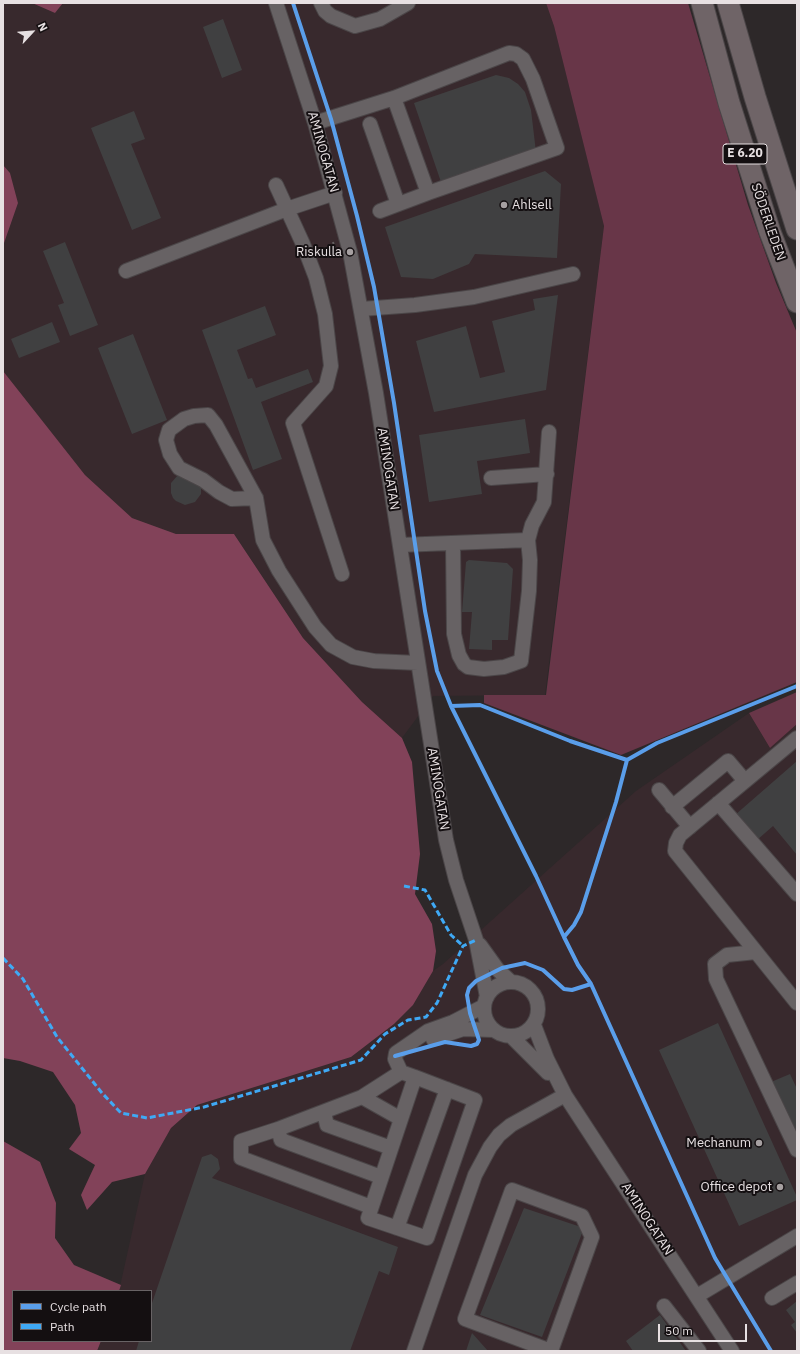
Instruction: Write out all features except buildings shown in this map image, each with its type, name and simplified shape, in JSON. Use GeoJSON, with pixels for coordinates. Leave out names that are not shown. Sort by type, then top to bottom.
{"type":"FeatureCollection","features":[{"type":"Feature","properties":{"kind":"highway","name":"SÖDERLEDEN"},"geometry":{"type":"LineString","coordinates":[[702,3],[731,111],[770,232],[797,302]]}},
{"type":"Feature","properties":{"kind":"highway","name":"SÖDERLEDEN"},"geometry":{"type":"LineString","coordinates":[[728,3],[754,97],[797,229]]}},
{"type":"Feature","properties":{"kind":"street","name":"AMINOGATAN"},"geometry":{"type":"LineString","coordinates":[[276,3],[316,123],[350,252],[376,393],[446,840],[458,887],[476,940],[485,1001],[485,1016],[493,1030],[502,1035],[512,1037],[539,1062],[564,1092]]}},
{"type":"Feature","properties":{"kind":"street"},"geometry":{"type":"LineString","coordinates":[[321,3],[325,11],[331,16],[355,26],[380,18],[408,3]]}},
{"type":"Feature","properties":{"kind":"street"},"geometry":{"type":"LineString","coordinates":[[316,123],[394,98],[509,53],[516,54],[523,60],[535,86],[557,148],[380,211]]}},
{"type":"Feature","properties":{"kind":"street"},"geometry":{"type":"LineString","coordinates":[[394,98],[428,193]]}},
{"type":"Feature","properties":{"kind":"street"},"geometry":{"type":"LineString","coordinates":[[370,124],[398,204]]}},
{"type":"Feature","properties":{"kind":"street"},"geometry":{"type":"LineString","coordinates":[[276,185],[304,244],[316,278],[325,314],[331,366],[326,386],[293,423],[342,574]]}},
{"type":"Feature","properties":{"kind":"street"},"geometry":{"type":"LineString","coordinates":[[126,271],[287,209],[335,193]]}},
{"type":"Feature","properties":{"kind":"street"},"geometry":{"type":"LineString","coordinates":[[361,310],[415,305],[474,297],[572,274]]}},
{"type":"Feature","properties":{"kind":"street"},"geometry":{"type":"LineString","coordinates":[[256,498],[232,499],[219,492],[203,480],[179,468],[170,454],[166,440],[170,430],[184,419],[208,415],[216,425],[256,498],[263,540],[279,571],[315,627],[331,645],[353,657],[374,661],[418,663]]}},
{"type":"Feature","properties":{"kind":"street"},"geometry":{"type":"LineString","coordinates":[[453,543],[454,634],[459,655],[464,664],[468,667],[484,669],[504,666],[520,661],[529,591],[530,560],[528,540],[532,525],[544,502],[549,432]]}},
{"type":"Feature","properties":{"kind":"street"},"geometry":{"type":"LineString","coordinates":[[491,478],[547,474]]}},
{"type":"Feature","properties":{"kind":"street"},"geometry":{"type":"LineString","coordinates":[[400,545],[528,540]]}},
{"type":"Feature","properties":{"kind":"street"},"geometry":{"type":"LineString","coordinates":[[797,738],[680,834],[676,843],[675,851],[797,1003]]}},
{"type":"Feature","properties":{"kind":"street"},"geometry":{"type":"LineString","coordinates":[[672,807],[728,761],[745,781]]}},
{"type":"Feature","properties":{"kind":"street"},"geometry":{"type":"LineString","coordinates":[[659,790],[690,827]]}},
{"type":"Feature","properties":{"kind":"street"},"geometry":{"type":"LineString","coordinates":[[718,804],[797,894]]}},
{"type":"Feature","properties":{"kind":"street","name":"AMINOGATAN"},"geometry":{"type":"LineString","coordinates":[[476,940],[498,970],[511,982],[518,983],[529,989],[537,1000],[538,1012],[534,1025],[544,1053],[564,1092],[732,1351]]}},
{"type":"Feature","properties":{"kind":"street"},"geometry":{"type":"LineString","coordinates":[[756,952],[727,955],[715,964],[716,979],[797,1150]]}},
{"type":"Feature","properties":{"kind":"street"},"geometry":{"type":"LineString","coordinates":[[415,1077],[368,1218],[427,1238],[475,1100],[447,1089],[415,1077],[401,1072],[396,1059],[396,1053],[428,1031],[453,1022],[485,1001],[495,988],[511,982]]}},
{"type":"Feature","properties":{"kind":"street"},"geometry":{"type":"LineString","coordinates":[[512,1037],[524,1033],[534,1025]]}},
{"type":"Feature","properties":{"kind":"street"},"geometry":{"type":"LineString","coordinates":[[413,1042],[430,1040],[463,1029],[493,1030]]}},
{"type":"Feature","properties":{"kind":"street"},"geometry":{"type":"LineString","coordinates":[[371,1207],[241,1158],[241,1141],[324,1113],[362,1097],[401,1072]]}},
{"type":"Feature","properties":{"kind":"street"},"geometry":{"type":"LineString","coordinates":[[397,1228],[447,1089]]}},
{"type":"Feature","properties":{"kind":"street"},"geometry":{"type":"LineString","coordinates":[[414,1351],[475,1175],[490,1147],[499,1135],[512,1125],[564,1092]]}},
{"type":"Feature","properties":{"kind":"street"},"geometry":{"type":"LineString","coordinates":[[362,1097],[401,1119]]}},
{"type":"Feature","properties":{"kind":"street"},"geometry":{"type":"LineString","coordinates":[[324,1113],[327,1125],[391,1148]]}},
{"type":"Feature","properties":{"kind":"street"},"geometry":{"type":"LineString","coordinates":[[278,1129],[281,1140],[381,1177]]}},
{"type":"Feature","properties":{"kind":"street"},"geometry":{"type":"LineString","coordinates":[[512,1190],[582,1216],[592,1237],[551,1351],[465,1319],[512,1190]]}},
{"type":"Feature","properties":{"kind":"street"},"geometry":{"type":"LineString","coordinates":[[697,1296],[797,1236]]}},
{"type":"Feature","properties":{"kind":"street"},"geometry":{"type":"LineString","coordinates":[[772,1298],[797,1283]]}},
{"type":"Feature","properties":{"kind":"street"},"geometry":{"type":"LineString","coordinates":[[664,1306],[699,1351]]}},
{"type":"Feature","properties":{"kind":"shaded area"},"geometry":{"type":"Polygon","coordinates":[[[3,3],[32,3],[55,13],[63,3],[546,3],[554,26],[604,226],[545,695],[433,696],[402,738],[362,702],[303,638],[235,535],[176,534],[132,518],[85,475],[12,385],[3,371],[3,246],[18,203],[10,173],[3,165],[3,3]]]}},
{"type":"Feature","properties":{"kind":"shaded area"},"geometry":{"type":"Polygon","coordinates":[[[32,3],[63,3],[55,13],[32,3]]]}},
{"type":"Feature","properties":{"kind":"shaded area"},"geometry":{"type":"Polygon","coordinates":[[[546,3],[688,3],[748,205],[776,283],[797,333],[797,682],[621,755],[484,703],[484,695],[546,695],[604,226],[554,26],[546,3]]]}},
{"type":"Feature","properties":{"kind":"shaded area"},"geometry":{"type":"Polygon","coordinates":[[[3,165],[10,173],[18,203],[3,246],[3,165]]]}},
{"type":"Feature","properties":{"kind":"shaded area"},"geometry":{"type":"Polygon","coordinates":[[[3,371],[85,475],[132,518],[176,534],[234,534],[303,638],[362,702],[402,738],[412,762],[420,854],[415,894],[432,924],[436,951],[433,971],[413,1005],[394,1024],[351,1057],[197,1105],[171,1128],[145,1174],[112,1182],[87,1210],[81,1195],[95,1165],[69,1149],[81,1133],[75,1105],[53,1072],[20,1061],[3,1058],[3,371]]]}},
{"type":"Feature","properties":{"kind":"shaded area"},"geometry":{"type":"Polygon","coordinates":[[[797,692],[797,724],[770,748],[749,713],[797,692]]]}},
{"type":"Feature","properties":{"kind":"shaded area"},"geometry":{"type":"Polygon","coordinates":[[[749,713],[770,748],[797,724],[797,1351],[97,1351],[101,1342],[152,1342],[152,1290],[119,1290],[145,1174],[171,1128],[197,1105],[351,1057],[394,1024],[413,1005],[433,971],[443,964],[636,791],[749,713]]]}},
{"type":"Feature","properties":{"kind":"shaded area"},"geometry":{"type":"Polygon","coordinates":[[[3,1141],[40,1162],[56,1203],[55,1238],[74,1265],[121,1285],[119,1290],[12,1290],[12,1342],[101,1342],[97,1351],[3,1351],[3,1141]]]}},
{"type":"Feature","properties":{"kind":"marked path"},"geometry":{"type":"LineString","coordinates":[[404,886],[425,890],[451,935],[463,946]]}},
{"type":"Feature","properties":{"kind":"marked path"},"geometry":{"type":"LineString","coordinates":[[3,958],[23,979],[57,1037],[102,1093],[121,1113],[147,1118],[204,1107],[361,1060],[385,1034],[408,1020],[426,1017],[437,1003],[463,946],[476,940]]}},
{"type":"Feature","properties":{"kind":"cycle path"},"geometry":{"type":"LineString","coordinates":[[293,3],[331,119],[374,287],[394,403],[425,611],[437,671],[451,706],[536,876],[564,937]]}},
{"type":"Feature","properties":{"kind":"cycle path"},"geometry":{"type":"LineString","coordinates":[[771,1351],[715,1258],[591,984],[578,965],[564,937],[574,925],[581,912],[616,802],[627,760],[657,743],[797,686]]}},
{"type":"Feature","properties":{"kind":"cycle path"},"geometry":{"type":"LineString","coordinates":[[451,706],[480,705],[570,741],[627,760]]}},
{"type":"Feature","properties":{"kind":"cycle path"},"geometry":{"type":"LineString","coordinates":[[395,1056],[445,1042],[471,1046],[477,1044],[479,1040],[470,1013],[467,995],[469,988],[476,981],[502,968],[525,963],[543,970],[564,989],[572,990],[591,984]]}},
{"type":"Feature","properties":{"kind":"place","name":"Ahlsell"},"geometry":{"type":"Point","coordinates":[504,205]}},
{"type":"Feature","properties":{"kind":"place","name":"Riskulla"},"geometry":{"type":"Point","coordinates":[350,252]}},
{"type":"Feature","properties":{"kind":"place","name":"Mechanum"},"geometry":{"type":"Point","coordinates":[759,1143]}},
{"type":"Feature","properties":{"kind":"place","name":"Office depot"},"geometry":{"type":"Point","coordinates":[780,1187]}}]}
